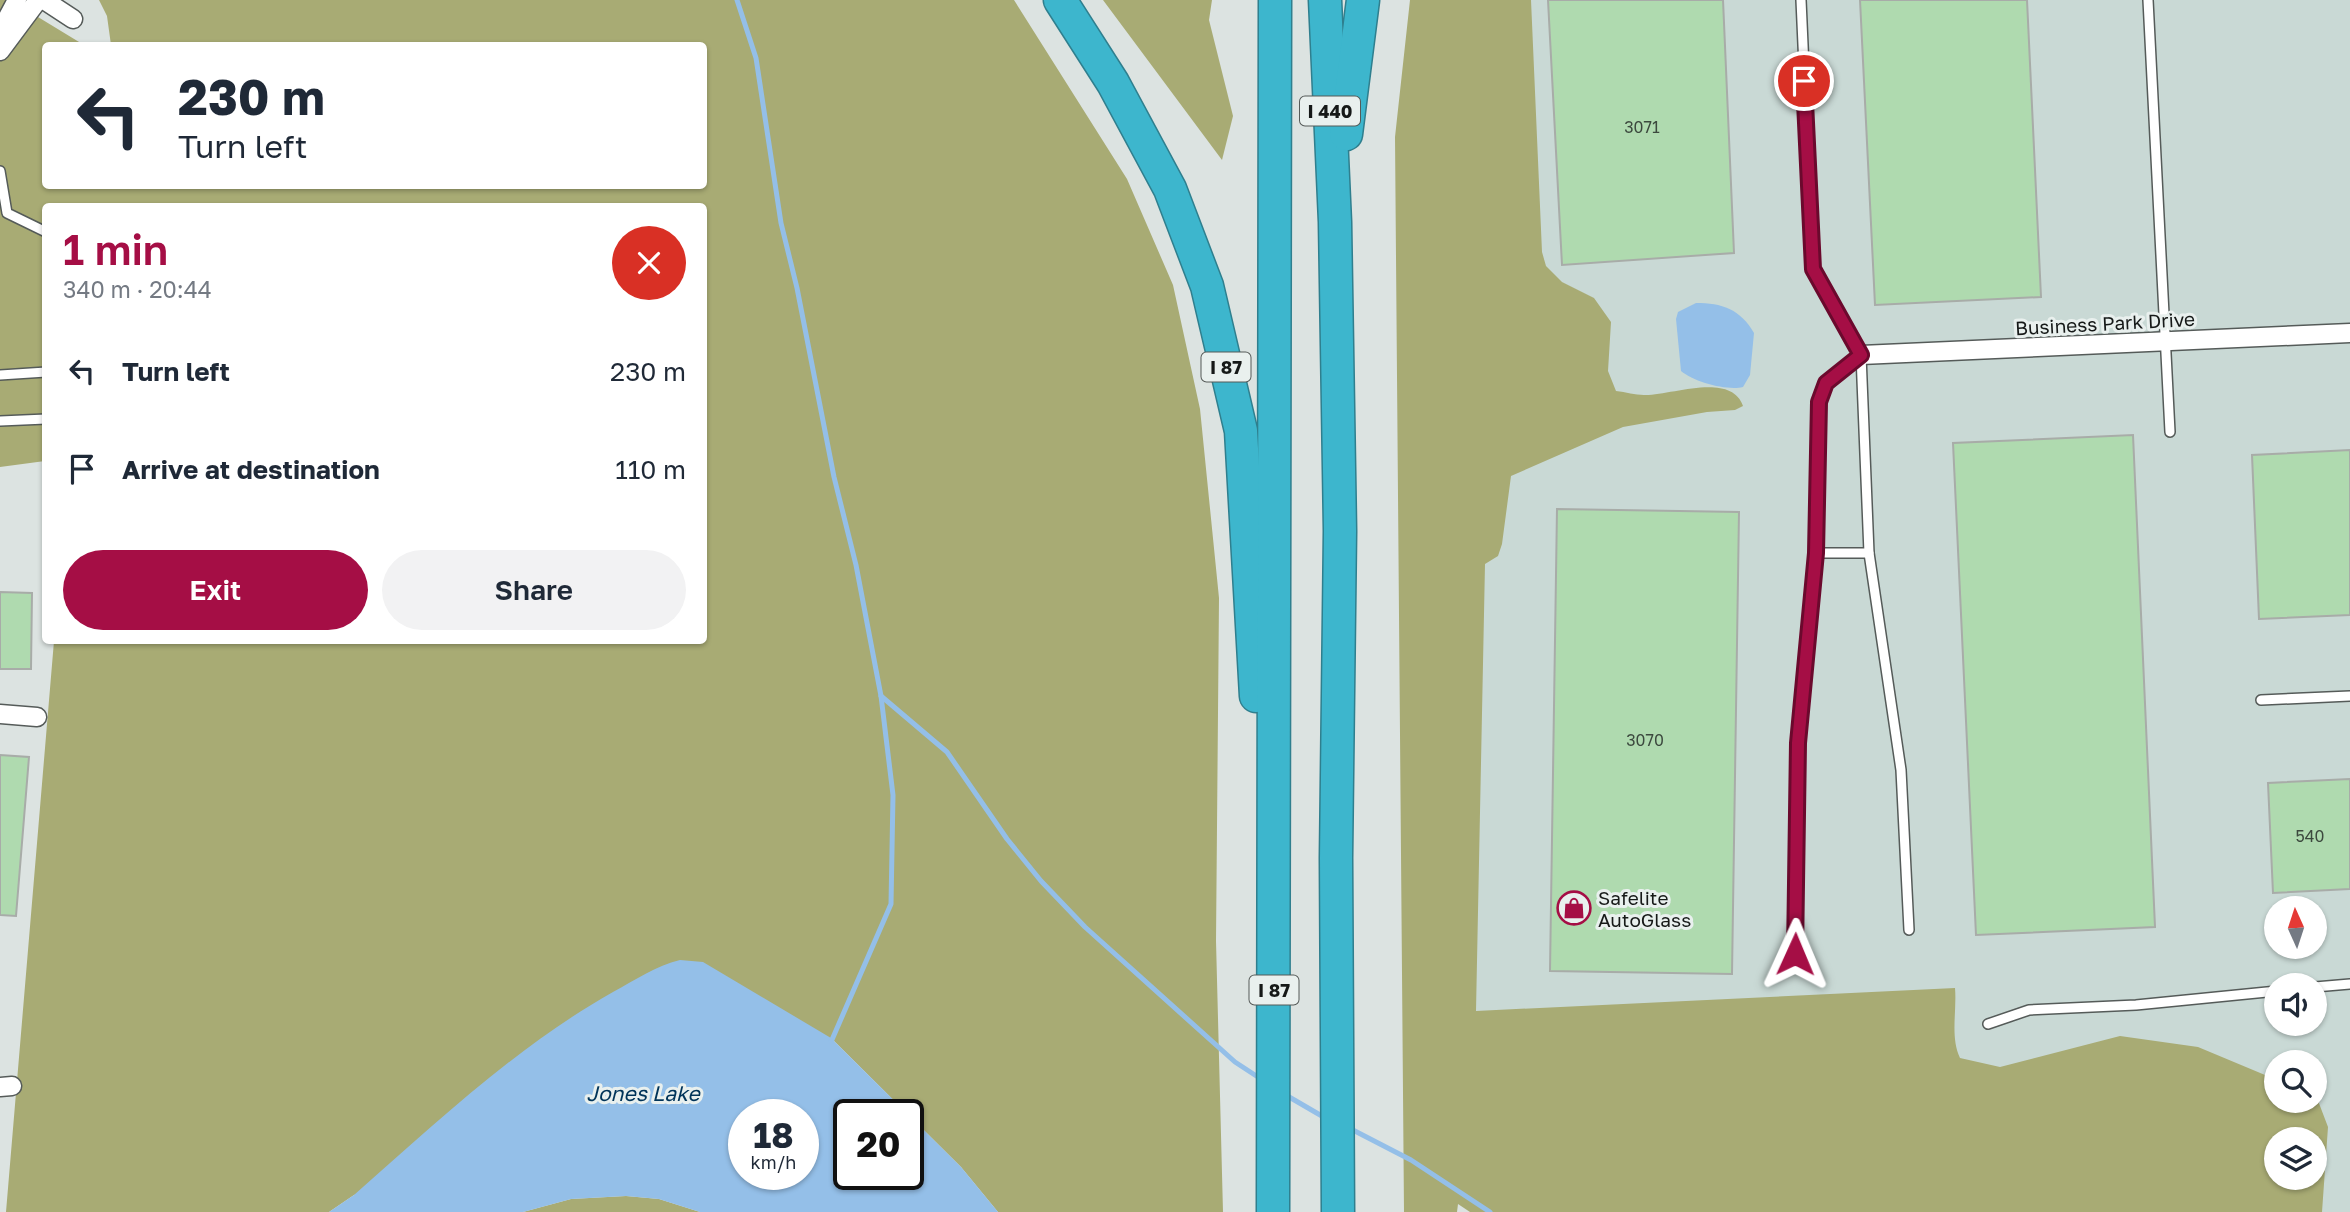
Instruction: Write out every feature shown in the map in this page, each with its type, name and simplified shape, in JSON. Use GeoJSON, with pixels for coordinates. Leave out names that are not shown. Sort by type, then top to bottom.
{"type":"FeatureCollection","features":[{"type":"Feature","properties":{"kind":"highway","name":"I 87"},"geometry":{"type":"LineString","coordinates":[[1060,0],[1113,83],[1170,189],[1207,286],[1241,431],[1254,688],[1274,768],[1273,1212]]}},
{"type":"Feature","properties":{"kind":"highway","name":"I 440"},"geometry":{"type":"LineString","coordinates":[[1274,768],[1275,0]]}},
{"type":"Feature","properties":{"kind":"highway","name":"I 440"},"geometry":{"type":"LineString","coordinates":[[1325,0],[1335,222]]}},
{"type":"Feature","properties":{"kind":"highway"},"geometry":{"type":"LineString","coordinates":[[1338,1212],[1336,858],[1340,531],[1335,222],[1363,0]]}},
{"type":"Feature","properties":{"kind":"street"},"geometry":{"type":"LineString","coordinates":[[0,32],[17,0]]}},
{"type":"Feature","properties":{"kind":"street"},"geometry":{"type":"LineString","coordinates":[[0,51],[38,0]]}},
{"type":"Feature","properties":{"kind":"street"},"geometry":{"type":"LineString","coordinates":[[44,0],[73,19]]}},
{"type":"Feature","properties":{"kind":"street","name":"Business Park Drive"},"geometry":{"type":"LineString","coordinates":[[1861,355],[2350,333]]}},
{"type":"Feature","properties":{"kind":"street"},"geometry":{"type":"LineString","coordinates":[[0,714],[37,717]]}},
{"type":"Feature","properties":{"kind":"lane"},"geometry":{"type":"LineString","coordinates":[[1801,0],[1813,269],[1861,355],[1869,553],[1901,770],[1909,930]]}},
{"type":"Feature","properties":{"kind":"lane"},"geometry":{"type":"LineString","coordinates":[[2148,0],[2170,432]]}},
{"type":"Feature","properties":{"kind":"lane"},"geometry":{"type":"LineString","coordinates":[[0,171],[7,214],[42,230]]}},
{"type":"Feature","properties":{"kind":"lane"},"geometry":{"type":"LineString","coordinates":[[1795,954],[1798,743],[1816,553],[1819,402],[1826,383],[1861,355]]}},
{"type":"Feature","properties":{"kind":"lane"},"geometry":{"type":"LineString","coordinates":[[0,375],[42,372]]}},
{"type":"Feature","properties":{"kind":"lane"},"geometry":{"type":"LineString","coordinates":[[0,421],[42,419]]}},
{"type":"Feature","properties":{"kind":"lane"},"geometry":{"type":"LineString","coordinates":[[1816,553],[1869,553]]}},
{"type":"Feature","properties":{"kind":"lane"},"geometry":{"type":"LineString","coordinates":[[2261,700],[2350,695]]}},
{"type":"Feature","properties":{"kind":"lane"},"geometry":{"type":"LineString","coordinates":[[2327,986],[2350,984]]}},
{"type":"Feature","properties":{"kind":"lane"},"geometry":{"type":"LineString","coordinates":[[1988,1024],[2029,1010],[2136,1005],[2264,992]]}},
{"type":"Feature","properties":{"kind":"shaded area"},"geometry":{"type":"Polygon","coordinates":[[[1450,0],[2350,0],[2350,1212],[1470,1212],[1450,0]]]}},
{"type":"Feature","properties":{"kind":"green space"},"geometry":{"type":"Polygon","coordinates":[[[0,0],[10,0],[79,42],[42,42],[42,189],[707,189],[707,42],[111,42],[107,16],[99,0],[1014,0],[1127,179],[1173,285],[1200,409],[1219,598],[1216,941],[1223,1212],[998,1212],[961,1167],[924,1130],[924,1099],[892,1099],[831,1038],[354,1195],[329,1212],[6,1212],[54,644],[707,644],[707,203],[42,203],[42,461],[0,467],[0,0]]]}},
{"type":"Feature","properties":{"kind":"green space"},"geometry":{"type":"Polygon","coordinates":[[[1103,0],[1212,0],[1209,20],[1233,116],[1222,160],[1103,0]]]}},
{"type":"Feature","properties":{"kind":"green space"},"geometry":{"type":"Polygon","coordinates":[[[1410,0],[1531,0],[1542,252],[1546,266],[1562,282],[1594,298],[1611,322],[1608,371],[1616,391],[1644,395],[1713,387],[1736,396],[1743,406],[1735,410],[1707,412],[1623,427],[1511,476],[1502,544],[1498,556],[1485,564],[1476,1011],[1955,988],[1955,1033],[1960,1058],[2000,1067],[2120,1036],[2198,1047],[2264,1075],[2264,1113],[2323,1113],[2328,1127],[2327,1141],[2327,1127],[2264,1127],[2264,1190],[2324,1190],[2322,1212],[1470,1212],[1458,1204],[1457,1212],[1404,1212],[1395,137],[1410,0]]]}},
{"type":"Feature","properties":{"kind":"green space"},"geometry":{"type":"Polygon","coordinates":[[[626,1196],[659,1199],[700,1212],[523,1212],[571,1199],[626,1196]]]}},
{"type":"Feature","properties":{"kind":"water"},"geometry":{"type":"Polygon","coordinates":[[[1696,303],[1714,304],[1730,309],[1743,318],[1754,333],[1750,375],[1743,387],[1711,385],[1681,371],[1676,319],[1678,312],[1696,303]]]}},
{"type":"Feature","properties":{"kind":"water","name":"Jones Lake"},"geometry":{"type":"Polygon","coordinates":[[[680,960],[703,962],[831,1038],[892,1099],[833,1099],[833,1190],[924,1190],[924,1130],[961,1167],[998,1212],[700,1212],[659,1199],[626,1196],[571,1199],[523,1212],[329,1212],[354,1195],[510,1061],[578,1013],[646,974],[680,960]]]}},
{"type":"Feature","properties":{"kind":"building"},"geometry":{"type":"Polygon","coordinates":[[[1548,0],[1723,0],[1734,253],[1562,265],[1548,0]]]}},
{"type":"Feature","properties":{"kind":"building"},"geometry":{"type":"Polygon","coordinates":[[[1860,0],[2027,0],[2041,297],[1875,305],[1860,0]]]}},
{"type":"Feature","properties":{"kind":"building"},"geometry":{"type":"Polygon","coordinates":[[[2133,435],[2155,927],[1976,935],[1953,443],[2133,435]]]}},
{"type":"Feature","properties":{"kind":"building"},"geometry":{"type":"Polygon","coordinates":[[[2350,450],[2350,615],[2259,619],[2252,455],[2350,450]]]}},
{"type":"Feature","properties":{"kind":"building"},"geometry":{"type":"Polygon","coordinates":[[[1557,509],[1739,512],[1732,974],[1550,971],[1557,509]]]}},
{"type":"Feature","properties":{"kind":"building"},"geometry":{"type":"Polygon","coordinates":[[[0,592],[32,593],[31,669],[0,669],[0,592]]]}},
{"type":"Feature","properties":{"kind":"building"},"geometry":{"type":"Polygon","coordinates":[[[0,755],[29,757],[16,916],[0,915],[0,755]]]}},
{"type":"Feature","properties":{"kind":"building"},"geometry":{"type":"Polygon","coordinates":[[[2350,779],[2350,889],[2273,893],[2268,783],[2350,779]]]}},
{"type":"Feature","properties":{"kind":"waterway"},"geometry":{"type":"LineString","coordinates":[[737,0],[756,58],[781,223],[797,288],[834,477],[856,565],[881,696],[893,795],[891,904],[831,1042]]}},
{"type":"Feature","properties":{"kind":"waterway"},"geometry":{"type":"LineString","coordinates":[[881,696],[947,752],[1007,839],[1041,881],[1085,927],[1235,1062],[1261,1079]]}},
{"type":"Feature","properties":{"kind":"waterway"},"geometry":{"type":"LineString","coordinates":[[1284,1094],[1327,1119]]}},
{"type":"Feature","properties":{"kind":"waterway"},"geometry":{"type":"LineString","coordinates":[[1349,1128],[1411,1160],[1490,1212]]}},
{"type":"Feature","properties":{"kind":"place","name":"Safelite AutoGlass"},"geometry":{"type":"Point","coordinates":[1574,908]}},
{"type":"Feature","properties":{"kind":"route"},"geometry":{"type":"LineString","coordinates":[[1795,954],[1798,743],[1816,553],[1821,442],[1819,402],[1826,383],[1861,355],[1813,269],[1804,81]]}}]}
